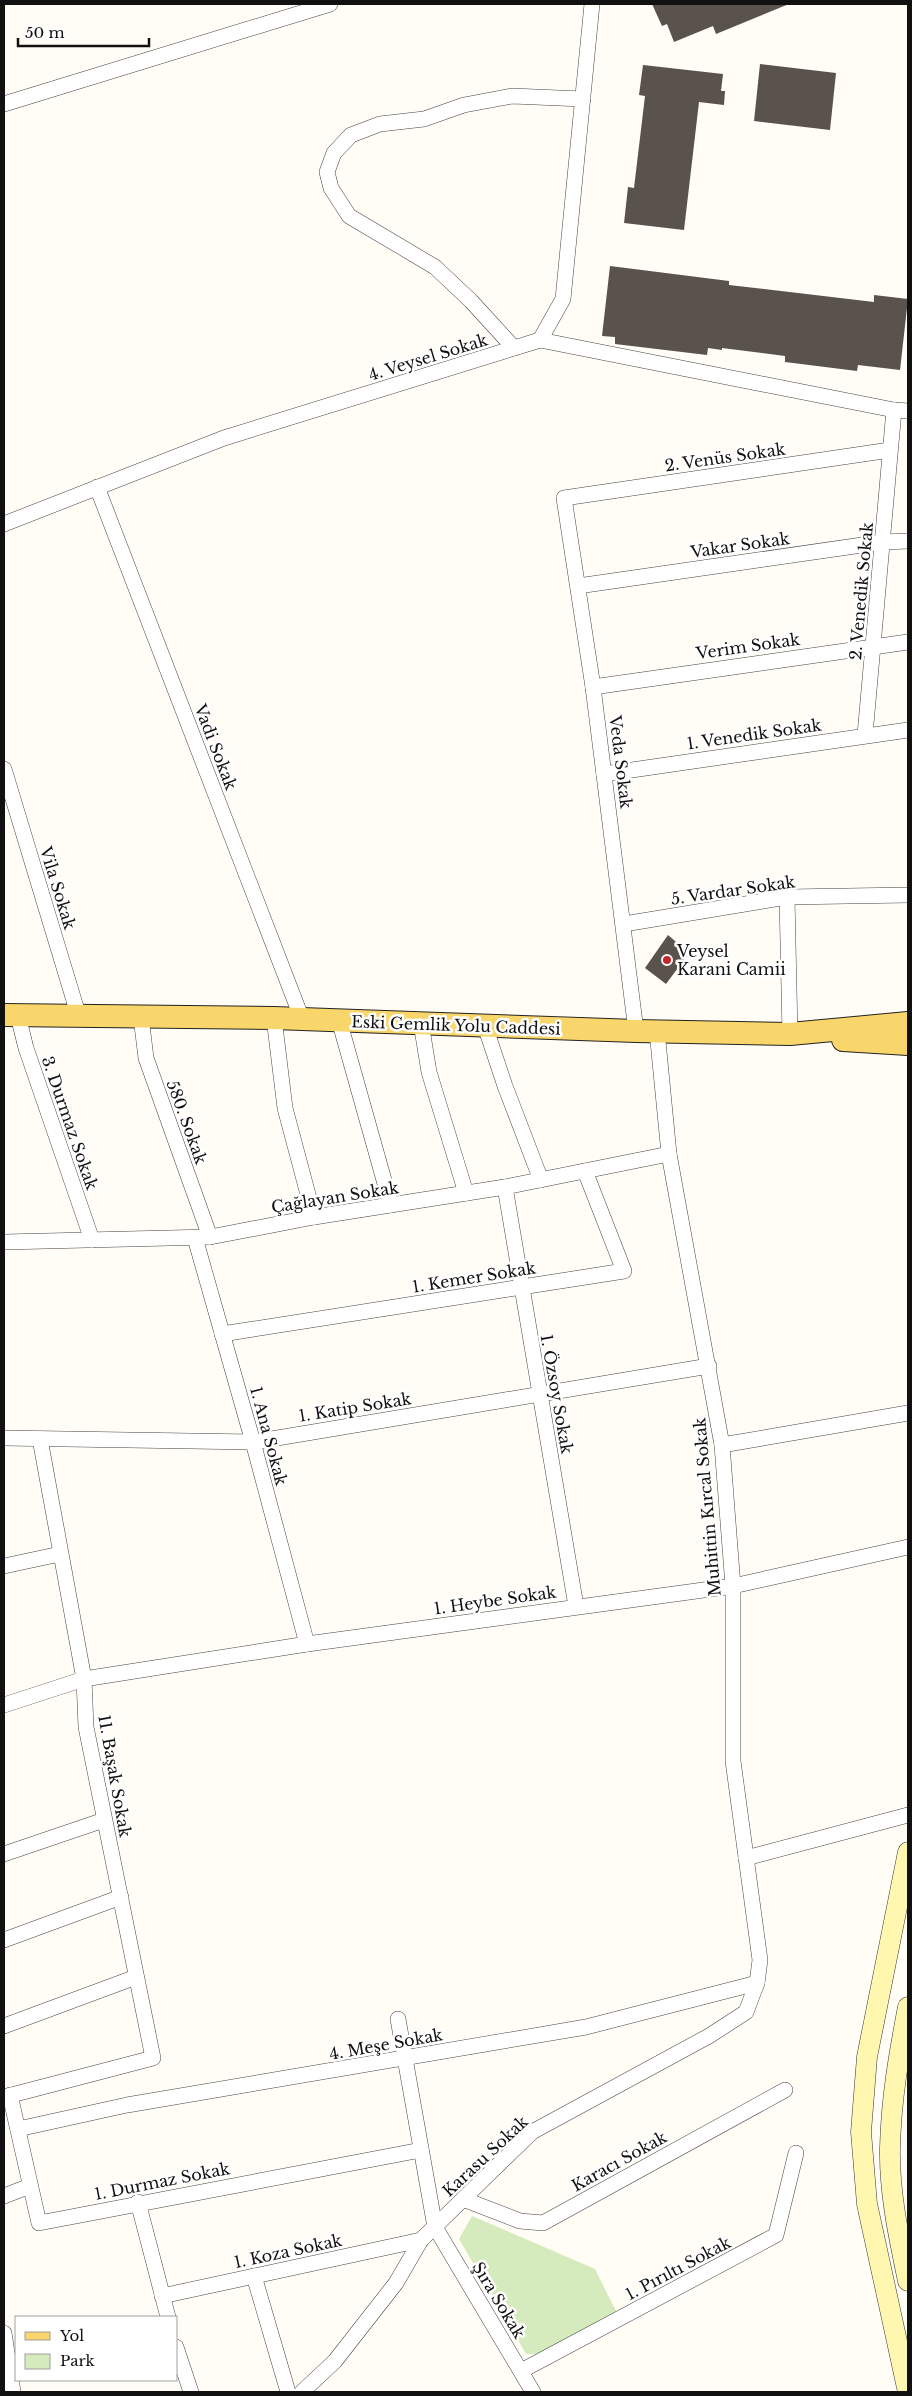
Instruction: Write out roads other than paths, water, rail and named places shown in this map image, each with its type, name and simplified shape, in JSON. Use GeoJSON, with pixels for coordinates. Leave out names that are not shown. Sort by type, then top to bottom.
{"type":"FeatureCollection","features":[{"type":"Feature","properties":{"kind":"main road","name":"Eski Gemlik Yolu Caddesi"},"geometry":{"type":"LineString","coordinates":[[11,1016],[274,1018],[790,1034],[908,1024]]}},
{"type":"Feature","properties":{"kind":"main road"},"geometry":{"type":"LineString","coordinates":[[790,1034],[862,1042],[908,1044]]}},
{"type":"Feature","properties":{"kind":"main road"},"geometry":{"type":"LineString","coordinates":[[908,1852],[867,2057],[861,2132],[867,2204],[908,2392]]}},
{"type":"Feature","properties":{"kind":"main road"},"geometry":{"type":"LineString","coordinates":[[908,2007],[895,2072],[890,2149],[902,2251],[908,2281]]}},
{"type":"Feature","properties":{"kind":"street"},"geometry":{"type":"LineString","coordinates":[[4,104],[330,4]]}},
{"type":"Feature","properties":{"kind":"street"},"geometry":{"type":"LineString","coordinates":[[592,4],[562,299],[540,340],[901,410]]}},
{"type":"Feature","properties":{"kind":"street"},"geometry":{"type":"LineString","coordinates":[[514,348],[471,301],[435,267],[349,216],[331,188],[327,172],[334,153],[351,135],[380,124],[424,119],[464,105],[512,96],[583,99]]}},
{"type":"Feature","properties":{"kind":"street","name":"4. Veysel Sokak"},"geometry":{"type":"LineString","coordinates":[[4,524],[224,438],[540,340]]}},
{"type":"Feature","properties":{"kind":"street","name":"2. Venedik Sokak"},"geometry":{"type":"LineString","coordinates":[[865,735],[890,450],[901,410]]}},
{"type":"Feature","properties":{"kind":"street","name":"2. Venüs Sokak"},"geometry":{"type":"LineString","coordinates":[[564,498],[890,450]]}},
{"type":"Feature","properties":{"kind":"street","name":"Vadi Sokak"},"geometry":{"type":"LineString","coordinates":[[97,488],[302,1019]]}},
{"type":"Feature","properties":{"kind":"street","name":"Veda Sokak"},"geometry":{"type":"LineString","coordinates":[[564,498],[593,687],[624,924],[647,1031]]}},
{"type":"Feature","properties":{"kind":"street","name":"Vakar Sokak"},"geometry":{"type":"LineString","coordinates":[[578,586],[883,542],[908,541]]}},
{"type":"Feature","properties":{"kind":"street","name":"Verim Sokak"},"geometry":{"type":"LineString","coordinates":[[593,687],[908,642]]}},
{"type":"Feature","properties":{"kind":"street","name":"1. Venedik Sokak"},"geometry":{"type":"LineString","coordinates":[[604,774],[908,730]]}},
{"type":"Feature","properties":{"kind":"street","name":"Vila Sokak"},"geometry":{"type":"LineString","coordinates":[[4,769],[79,1017]]}},
{"type":"Feature","properties":{"kind":"street","name":"5. Vardar Sokak"},"geometry":{"type":"LineString","coordinates":[[624,924],[787,897],[908,895]]}},
{"type":"Feature","properties":{"kind":"street"},"geometry":{"type":"LineString","coordinates":[[787,897],[790,1034]]}},
{"type":"Feature","properties":{"kind":"street","name":"3. Durmaz Sokak"},"geometry":{"type":"LineString","coordinates":[[11,1016],[26,1048],[92,1240]]}},
{"type":"Feature","properties":{"kind":"street","name":"580. Sokak"},"geometry":{"type":"LineString","coordinates":[[141,1017],[146,1058],[202,1238]]}},
{"type":"Feature","properties":{"kind":"street"},"geometry":{"type":"LineString","coordinates":[[274,1018],[285,1108],[314,1217]]}},
{"type":"Feature","properties":{"kind":"street"},"geometry":{"type":"LineString","coordinates":[[340,1020],[391,1205]]}},
{"type":"Feature","properties":{"kind":"street"},"geometry":{"type":"LineString","coordinates":[[420,1023],[430,1072],[466,1193]]}},
{"type":"Feature","properties":{"kind":"street"},"geometry":{"type":"LineString","coordinates":[[486,1026],[505,1086],[541,1180]]}},
{"type":"Feature","properties":{"kind":"street","name":"Muhittin Kırcal Sokak"},"geometry":{"type":"LineString","coordinates":[[647,1031],[722,1445],[733,1586],[733,1761],[760,1960],[757,1983]]}},
{"type":"Feature","properties":{"kind":"street","name":"Çağlayan Sokak"},"geometry":{"type":"LineString","coordinates":[[4,1242],[202,1238],[314,1217],[505,1187],[669,1154]]}},
{"type":"Feature","properties":{"kind":"street","name":"1. Kemer Sokak"},"geometry":{"type":"LineString","coordinates":[[222,1334],[624,1271],[585,1171]]}},
{"type":"Feature","properties":{"kind":"street","name":"1. Özsoy Sokak"},"geometry":{"type":"LineString","coordinates":[[505,1187],[576,1606]]}},
{"type":"Feature","properties":{"kind":"street","name":"1. Ana Sokak"},"geometry":{"type":"LineString","coordinates":[[202,1238],[222,1334],[307,1644]]}},
{"type":"Feature","properties":{"kind":"street","name":"1. Katip Sokak"},"geometry":{"type":"LineString","coordinates":[[4,1438],[253,1442],[709,1366]]}},
{"type":"Feature","properties":{"kind":"street"},"geometry":{"type":"LineString","coordinates":[[722,1445],[908,1413]]}},
{"type":"Feature","properties":{"kind":"street","name":"11. Başak Sokak"},"geometry":{"type":"LineString","coordinates":[[7,2096],[152,2058],[86,1728],[84,1680],[40,1438]]}},
{"type":"Feature","properties":{"kind":"street","name":"1. Heybe Sokak"},"geometry":{"type":"LineString","coordinates":[[4,1705],[84,1680],[307,1644],[733,1586],[908,1548]]}},
{"type":"Feature","properties":{"kind":"street"},"geometry":{"type":"LineString","coordinates":[[4,1566],[60,1554]]}},
{"type":"Feature","properties":{"kind":"street"},"geometry":{"type":"LineString","coordinates":[[746,1858],[908,1815]]}},
{"type":"Feature","properties":{"kind":"street"},"geometry":{"type":"LineString","coordinates":[[4,1854],[104,1820]]}},
{"type":"Feature","properties":{"kind":"street"},"geometry":{"type":"LineString","coordinates":[[4,1940],[121,1897]]}},
{"type":"Feature","properties":{"kind":"street"},"geometry":{"type":"LineString","coordinates":[[4,2026],[136,1977]]}},
{"type":"Feature","properties":{"kind":"street","name":"4. Meşe Sokak"},"geometry":{"type":"LineString","coordinates":[[18,2129],[127,2105],[404,2059],[586,2026],[757,1983]]}},
{"type":"Feature","properties":{"kind":"street","name":"Karasu Sokak"},"geometry":{"type":"LineString","coordinates":[[302,2392],[335,2361],[396,2283],[421,2240],[532,2132],[709,2036],[746,2012],[757,1983]]}},
{"type":"Feature","properties":{"kind":"street","name":"Şıra Sokak"},"geometry":{"type":"LineString","coordinates":[[398,2019],[435,2227],[533,2392]]}},
{"type":"Feature","properties":{"kind":"street","name":"Karacı Sokak"},"geometry":{"type":"LineString","coordinates":[[463,2199],[520,2220],[543,2223],[785,2090]]}},
{"type":"Feature","properties":{"kind":"street","name":"1. Durmaz Sokak"},"geometry":{"type":"LineString","coordinates":[[7,2096],[18,2129],[39,2223],[138,2202],[420,2150]]}},
{"type":"Feature","properties":{"kind":"street","name":"1. Pırıltı Sokak"},"geometry":{"type":"LineString","coordinates":[[521,2371],[776,2236],[796,2152]]}},
{"type":"Feature","properties":{"kind":"street"},"geometry":{"type":"LineString","coordinates":[[4,2196],[30,2186]]}},
{"type":"Feature","properties":{"kind":"street"},"geometry":{"type":"LineString","coordinates":[[138,2202],[168,2316]]}},
{"type":"Feature","properties":{"kind":"street","name":"1. Koza Sokak"},"geometry":{"type":"LineString","coordinates":[[162,2296],[421,2240]]}},
{"type":"Feature","properties":{"kind":"street"},"geometry":{"type":"LineString","coordinates":[[254,2276],[288,2392]]}},
{"type":"Feature","properties":{"kind":"street"},"geometry":{"type":"LineString","coordinates":[[4,2334],[13,2392]]}},
{"type":"Feature","properties":{"kind":"street"},"geometry":{"type":"LineString","coordinates":[[178,2353],[191,2392]]}},
{"type":"Feature","properties":{"kind":"place","name":"Veysel Karani Camii"},"geometry":{"type":"Point","coordinates":[667,960]}}]}
